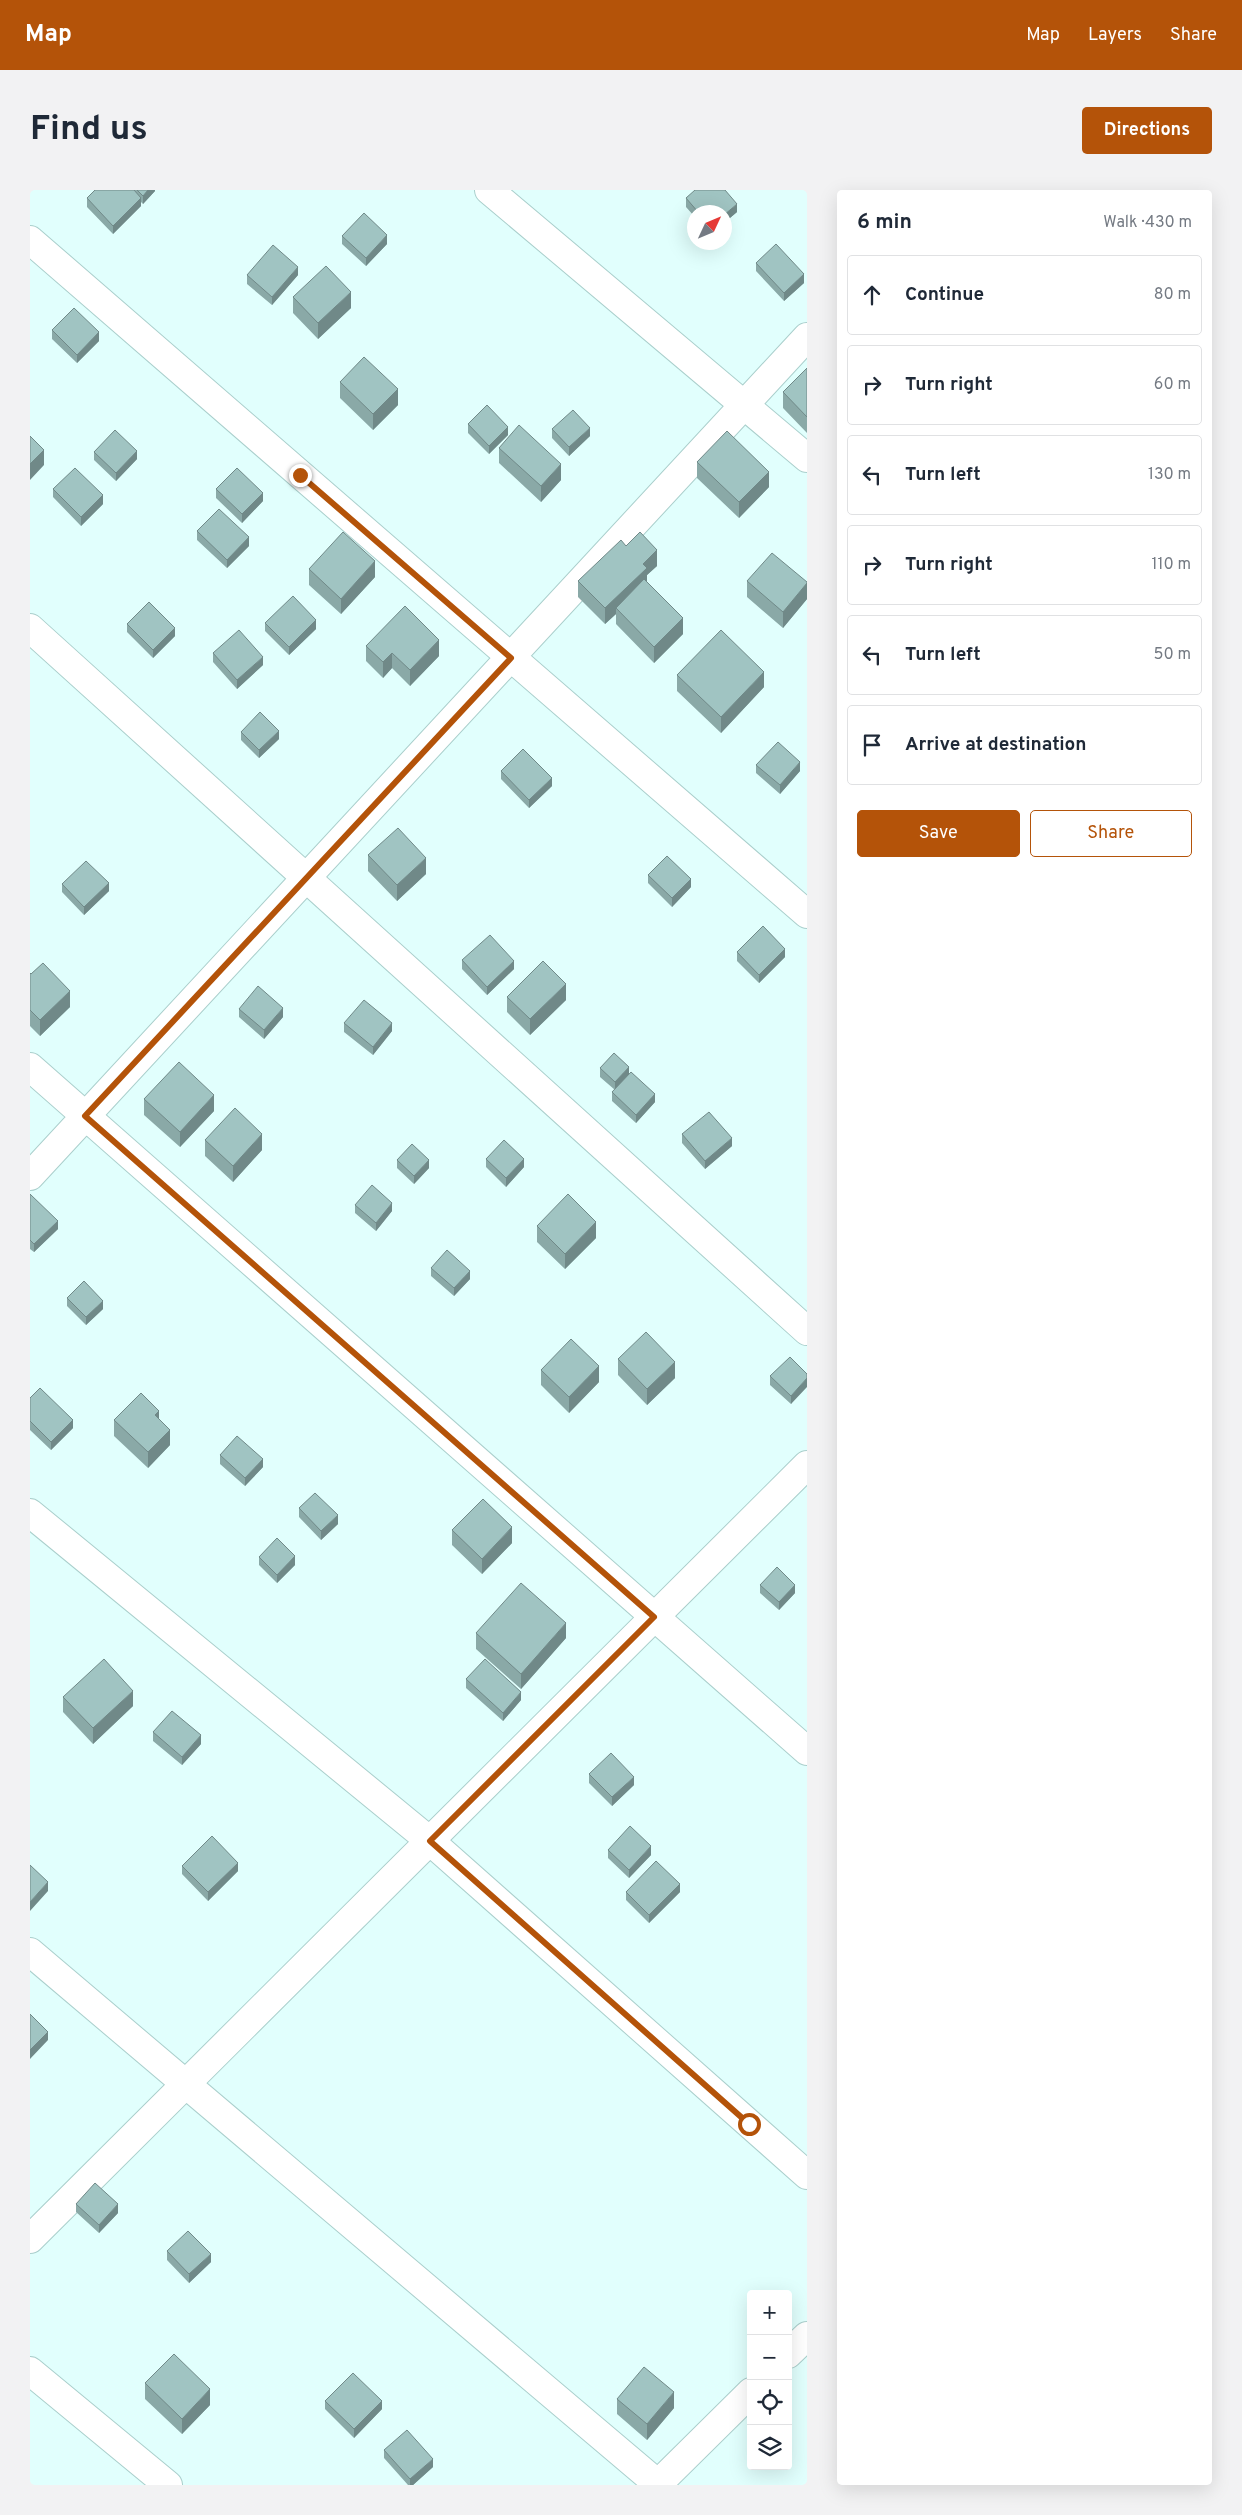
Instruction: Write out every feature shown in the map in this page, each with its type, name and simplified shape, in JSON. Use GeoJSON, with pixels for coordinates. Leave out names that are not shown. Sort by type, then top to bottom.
{"type":"FeatureCollection","features":[{"type":"Feature","properties":{"kind":"street"},"geometry":{"type":"LineString","coordinates":[[489,190],[807,458]]}},
{"type":"Feature","properties":{"kind":"street"},"geometry":{"type":"LineString","coordinates":[[30,240],[807,914]]}},
{"type":"Feature","properties":{"kind":"street"},"geometry":{"type":"LineString","coordinates":[[30,1176],[807,338]]}},
{"type":"Feature","properties":{"kind":"street"},"geometry":{"type":"LineString","coordinates":[[30,628],[807,1331]]}},
{"type":"Feature","properties":{"kind":"street"},"geometry":{"type":"LineString","coordinates":[[30,1067],[807,1752]]}},
{"type":"Feature","properties":{"kind":"street"},"geometry":{"type":"LineString","coordinates":[[30,2239],[807,1465]]}},
{"type":"Feature","properties":{"kind":"street"},"geometry":{"type":"LineString","coordinates":[[30,1513],[430,1841],[807,2175]]}},
{"type":"Feature","properties":{"kind":"street"},"geometry":{"type":"LineString","coordinates":[[30,1952],[658,2485],[747,2396]]}},
{"type":"Feature","properties":{"kind":"street"},"geometry":{"type":"LineString","coordinates":[[792,2350],[807,2336]]}},
{"type":"Feature","properties":{"kind":"street"},"geometry":{"type":"LineString","coordinates":[[30,2371],[168,2485]]}},
{"type":"Feature","properties":{"kind":"building"},"geometry":{"type":"Polygon","coordinates":[[[95,190],[134,190],[141,198],[113,226],[87,198],[95,190]]]}},
{"type":"Feature","properties":{"kind":"building"},"geometry":{"type":"Polygon","coordinates":[[[137,190],[148,190],[143,196],[137,190]]]}},
{"type":"Feature","properties":{"kind":"building"},"geometry":{"type":"Polygon","coordinates":[[[695,190],[725,190],[737,204],[732,208],[732,205],[692,205],[686,198],[695,190]]]}},
{"type":"Feature","properties":{"kind":"building"},"geometry":{"type":"Polygon","coordinates":[[[364,213],[387,235],[366,258],[342,236],[364,213]]]}},
{"type":"Feature","properties":{"kind":"building"},"geometry":{"type":"Polygon","coordinates":[[[776,244],[804,274],[784,293],[756,263],[776,244]]]}},
{"type":"Feature","properties":{"kind":"building"},"geometry":{"type":"Polygon","coordinates":[[[273,245],[298,267],[272,297],[247,275],[273,245]]]}},
{"type":"Feature","properties":{"kind":"building"},"geometry":{"type":"Polygon","coordinates":[[[326,266],[351,292],[318,323],[293,297],[326,266]]]}},
{"type":"Feature","properties":{"kind":"building"},"geometry":{"type":"Polygon","coordinates":[[[74,308],[99,332],[77,355],[52,330],[74,308]]]}},
{"type":"Feature","properties":{"kind":"building"},"geometry":{"type":"Polygon","coordinates":[[[364,357],[398,389],[373,414],[340,382],[364,357]]]}},
{"type":"Feature","properties":{"kind":"building"},"geometry":{"type":"Polygon","coordinates":[[[807,368],[807,417],[783,392],[807,368]]]}},
{"type":"Feature","properties":{"kind":"building"},"geometry":{"type":"Polygon","coordinates":[[[487,405],[508,427],[489,446],[468,424],[487,405]]]}},
{"type":"Feature","properties":{"kind":"building"},"geometry":{"type":"Polygon","coordinates":[[[573,410],[590,428],[569,447],[552,429],[573,410]]]}},
{"type":"Feature","properties":{"kind":"building"},"geometry":{"type":"Polygon","coordinates":[[[519,425],[561,464],[541,486],[499,448],[519,425]]]}},
{"type":"Feature","properties":{"kind":"building"},"geometry":{"type":"Polygon","coordinates":[[[115,430],[137,451],[116,473],[94,452],[115,430]]]}},
{"type":"Feature","properties":{"kind":"building"},"geometry":{"type":"Polygon","coordinates":[[[727,431],[769,472],[739,502],[697,462],[727,431]]]}},
{"type":"Feature","properties":{"kind":"building"},"geometry":{"type":"Polygon","coordinates":[[[30,436],[44,450],[30,464],[30,436]]]}},
{"type":"Feature","properties":{"kind":"building"},"geometry":{"type":"Polygon","coordinates":[[[75,468],[103,495],[81,517],[53,489],[75,468]]]}},
{"type":"Feature","properties":{"kind":"building"},"geometry":{"type":"Polygon","coordinates":[[[237,468],[263,493],[242,514],[216,489],[237,468]]]}},
{"type":"Feature","properties":{"kind":"building"},"geometry":{"type":"Polygon","coordinates":[[[219,509],[249,537],[227,560],[197,531],[219,509]]]}},
{"type":"Feature","properties":{"kind":"building"},"geometry":{"type":"Polygon","coordinates":[[[343,532],[375,561],[341,599],[309,569],[343,532]]]}},
{"type":"Feature","properties":{"kind":"building"},"geometry":{"type":"Polygon","coordinates":[[[640,532],[657,550],[643,564],[647,568],[605,608],[578,581],[621,540],[626,546],[640,532]]]}},
{"type":"Feature","properties":{"kind":"building"},"geometry":{"type":"Polygon","coordinates":[[[772,553],[807,582],[783,612],[747,581],[772,553]]]}},
{"type":"Feature","properties":{"kind":"building"},"geometry":{"type":"Polygon","coordinates":[[[644,579],[683,618],[654,647],[616,608],[644,579]]]}},
{"type":"Feature","properties":{"kind":"building"},"geometry":{"type":"Polygon","coordinates":[[[293,596],[316,620],[289,647],[265,623],[293,596]]]}},
{"type":"Feature","properties":{"kind":"building"},"geometry":{"type":"Polygon","coordinates":[[[149,602],[175,628],[153,650],[127,624],[149,602]]]}},
{"type":"Feature","properties":{"kind":"building"},"geometry":{"type":"Polygon","coordinates":[[[405,606],[439,640],[410,670],[392,653],[383,662],[366,646],[405,606]]]}},
{"type":"Feature","properties":{"kind":"building"},"geometry":{"type":"Polygon","coordinates":[[[239,630],[263,657],[237,680],[213,653],[239,630]]]}},
{"type":"Feature","properties":{"kind":"building"},"geometry":{"type":"Polygon","coordinates":[[[721,630],[764,672],[721,717],[677,675],[721,630]]]}},
{"type":"Feature","properties":{"kind":"building"},"geometry":{"type":"Polygon","coordinates":[[[260,712],[279,731],[259,750],[241,732],[260,712]]]}},
{"type":"Feature","properties":{"kind":"building"},"geometry":{"type":"Polygon","coordinates":[[[778,742],[800,762],[780,785],[756,765],[778,742]]]}},
{"type":"Feature","properties":{"kind":"building"},"geometry":{"type":"Polygon","coordinates":[[[523,749],[552,778],[529,800],[501,771],[523,749]]]}},
{"type":"Feature","properties":{"kind":"building"},"geometry":{"type":"Polygon","coordinates":[[[398,828],[426,858],[397,885],[368,855],[398,828]]]}},
{"type":"Feature","properties":{"kind":"building"},"geometry":{"type":"Polygon","coordinates":[[[667,856],[691,879],[672,898],[648,875],[667,856]]]}},
{"type":"Feature","properties":{"kind":"building"},"geometry":{"type":"Polygon","coordinates":[[[86,861],[109,883],[84,907],[62,884],[86,861]]]}},
{"type":"Feature","properties":{"kind":"building"},"geometry":{"type":"Polygon","coordinates":[[[763,926],[785,949],[759,975],[737,952],[763,926]]]}},
{"type":"Feature","properties":{"kind":"building"},"geometry":{"type":"Polygon","coordinates":[[[490,935],[514,961],[487,987],[462,960],[490,935]]]}},
{"type":"Feature","properties":{"kind":"building"},"geometry":{"type":"Polygon","coordinates":[[[543,961],[566,984],[530,1019],[507,997],[543,961]]]}},
{"type":"Feature","properties":{"kind":"building"},"geometry":{"type":"Polygon","coordinates":[[[43,963],[70,991],[40,1020],[30,1010],[30,973],[43,963]]]}},
{"type":"Feature","properties":{"kind":"building"},"geometry":{"type":"Polygon","coordinates":[[[258,986],[283,1008],[264,1030],[239,1009],[258,986]]]}},
{"type":"Feature","properties":{"kind":"building"},"geometry":{"type":"Polygon","coordinates":[[[364,1000],[392,1023],[373,1047],[344,1023],[364,1000]]]}},
{"type":"Feature","properties":{"kind":"building"},"geometry":{"type":"Polygon","coordinates":[[[614,1053],[629,1067],[615,1082],[600,1068],[614,1053]]]}},
{"type":"Feature","properties":{"kind":"building"},"geometry":{"type":"Polygon","coordinates":[[[179,1062],[214,1095],[180,1132],[144,1099],[179,1062]]]}},
{"type":"Feature","properties":{"kind":"building"},"geometry":{"type":"Polygon","coordinates":[[[631,1072],[655,1094],[636,1115],[612,1092],[631,1072]]]}},
{"type":"Feature","properties":{"kind":"building"},"geometry":{"type":"Polygon","coordinates":[[[235,1108],[262,1134],[233,1166],[205,1140],[235,1108]]]}},
{"type":"Feature","properties":{"kind":"building"},"geometry":{"type":"Polygon","coordinates":[[[709,1112],[732,1138],[705,1161],[682,1134],[709,1112]]]}},
{"type":"Feature","properties":{"kind":"building"},"geometry":{"type":"Polygon","coordinates":[[[504,1140],[524,1159],[506,1178],[486,1159],[504,1140]]]}},
{"type":"Feature","properties":{"kind":"building"},"geometry":{"type":"Polygon","coordinates":[[[412,1144],[429,1160],[414,1176],[397,1160],[412,1144]]]}},
{"type":"Feature","properties":{"kind":"building"},"geometry":{"type":"Polygon","coordinates":[[[372,1185],[392,1203],[376,1223],[355,1205],[372,1185]]]}},
{"type":"Feature","properties":{"kind":"building"},"geometry":{"type":"Polygon","coordinates":[[[30,1194],[58,1221],[34,1244],[30,1240],[30,1194]]]}},
{"type":"Feature","properties":{"kind":"building"},"geometry":{"type":"Polygon","coordinates":[[[568,1194],[596,1222],[565,1254],[537,1226],[568,1194]]]}},
{"type":"Feature","properties":{"kind":"building"},"geometry":{"type":"Polygon","coordinates":[[[447,1250],[470,1271],[454,1288],[431,1268],[447,1250]]]}},
{"type":"Feature","properties":{"kind":"building"},"geometry":{"type":"Polygon","coordinates":[[[84,1281],[103,1301],[86,1317],[67,1298],[84,1281]]]}},
{"type":"Feature","properties":{"kind":"building"},"geometry":{"type":"Polygon","coordinates":[[[646,1332],[675,1362],[647,1389],[618,1359],[646,1332]]]}},
{"type":"Feature","properties":{"kind":"building"},"geometry":{"type":"Polygon","coordinates":[[[571,1339],[599,1366],[569,1397],[541,1370],[571,1339]]]}},
{"type":"Feature","properties":{"kind":"building"},"geometry":{"type":"Polygon","coordinates":[[[790,1357],[807,1374],[807,1378],[791,1396],[770,1376],[790,1357]]]}},
{"type":"Feature","properties":{"kind":"building"},"geometry":{"type":"Polygon","coordinates":[[[40,1388],[73,1420],[51,1442],[30,1421],[30,1398],[40,1388]]]}},
{"type":"Feature","properties":{"kind":"building"},"geometry":{"type":"Polygon","coordinates":[[[141,1393],[159,1411],[155,1415],[170,1430],[148,1452],[114,1420],[141,1393]]]}},
{"type":"Feature","properties":{"kind":"building"},"geometry":{"type":"Polygon","coordinates":[[[237,1436],[263,1459],[245,1478],[220,1455],[237,1436]]]}},
{"type":"Feature","properties":{"kind":"building"},"geometry":{"type":"Polygon","coordinates":[[[315,1493],[338,1515],[321,1531],[299,1508],[315,1493]]]}},
{"type":"Feature","properties":{"kind":"building"},"geometry":{"type":"Polygon","coordinates":[[[483,1499],[512,1527],[482,1559],[452,1530],[483,1499]]]}},
{"type":"Feature","properties":{"kind":"building"},"geometry":{"type":"Polygon","coordinates":[[[277,1538],[295,1556],[277,1575],[259,1557],[277,1538]]]}},
{"type":"Feature","properties":{"kind":"building"},"geometry":{"type":"Polygon","coordinates":[[[777,1567],[795,1585],[779,1602],[760,1585],[777,1567]]]}},
{"type":"Feature","properties":{"kind":"building"},"geometry":{"type":"Polygon","coordinates":[[[521,1583],[566,1623],[521,1674],[476,1633],[521,1583]]]}},
{"type":"Feature","properties":{"kind":"building"},"geometry":{"type":"Polygon","coordinates":[[[104,1659],[133,1691],[93,1728],[63,1697],[104,1659]]]}},
{"type":"Feature","properties":{"kind":"building"},"geometry":{"type":"Polygon","coordinates":[[[485,1659],[521,1692],[503,1713],[466,1679],[485,1659]]]}},
{"type":"Feature","properties":{"kind":"building"},"geometry":{"type":"Polygon","coordinates":[[[172,1711],[201,1735],[182,1757],[153,1732],[172,1711]]]}},
{"type":"Feature","properties":{"kind":"building"},"geometry":{"type":"Polygon","coordinates":[[[611,1753],[634,1777],[612,1797],[589,1774],[611,1753]]]}},
{"type":"Feature","properties":{"kind":"building"},"geometry":{"type":"Polygon","coordinates":[[[630,1826],[651,1846],[629,1870],[608,1850],[630,1826]]]}},
{"type":"Feature","properties":{"kind":"building"},"geometry":{"type":"Polygon","coordinates":[[[212,1836],[238,1863],[208,1892],[182,1866],[212,1836]]]}},
{"type":"Feature","properties":{"kind":"building"},"geometry":{"type":"Polygon","coordinates":[[[656,1861],[680,1884],[649,1915],[626,1892],[656,1861]]]}},
{"type":"Feature","properties":{"kind":"building"},"geometry":{"type":"Polygon","coordinates":[[[30,1865],[48,1882],[30,1902],[30,1865]]]}},
{"type":"Feature","properties":{"kind":"building"},"geometry":{"type":"Polygon","coordinates":[[[30,2014],[48,2032],[30,2050],[30,2014]]]}},
{"type":"Feature","properties":{"kind":"building"},"geometry":{"type":"Polygon","coordinates":[[[95,2183],[118,2204],[99,2225],[76,2204],[95,2183]]]}},
{"type":"Feature","properties":{"kind":"building"},"geometry":{"type":"Polygon","coordinates":[[[188,2231],[211,2254],[189,2274],[167,2251],[188,2231]]]}},
{"type":"Feature","properties":{"kind":"building"},"geometry":{"type":"Polygon","coordinates":[[[174,2354],[210,2389],[182,2419],[145,2383],[174,2354]]]}},
{"type":"Feature","properties":{"kind":"building"},"geometry":{"type":"Polygon","coordinates":[[[644,2367],[674,2392],[647,2424],[617,2399],[644,2367]]]}},
{"type":"Feature","properties":{"kind":"building"},"geometry":{"type":"Polygon","coordinates":[[[353,2373],[382,2401],[354,2429],[325,2401],[353,2373]]]}},
{"type":"Feature","properties":{"kind":"building"},"geometry":{"type":"Polygon","coordinates":[[[407,2430],[433,2459],[410,2479],[384,2450],[407,2430]]]}},
{"type":"Feature","properties":{"kind":"route"},"geometry":{"type":"LineString","coordinates":[[300,475],[511,658],[85,1116],[654,1617],[430,1841],[749,2124]]}}]}
